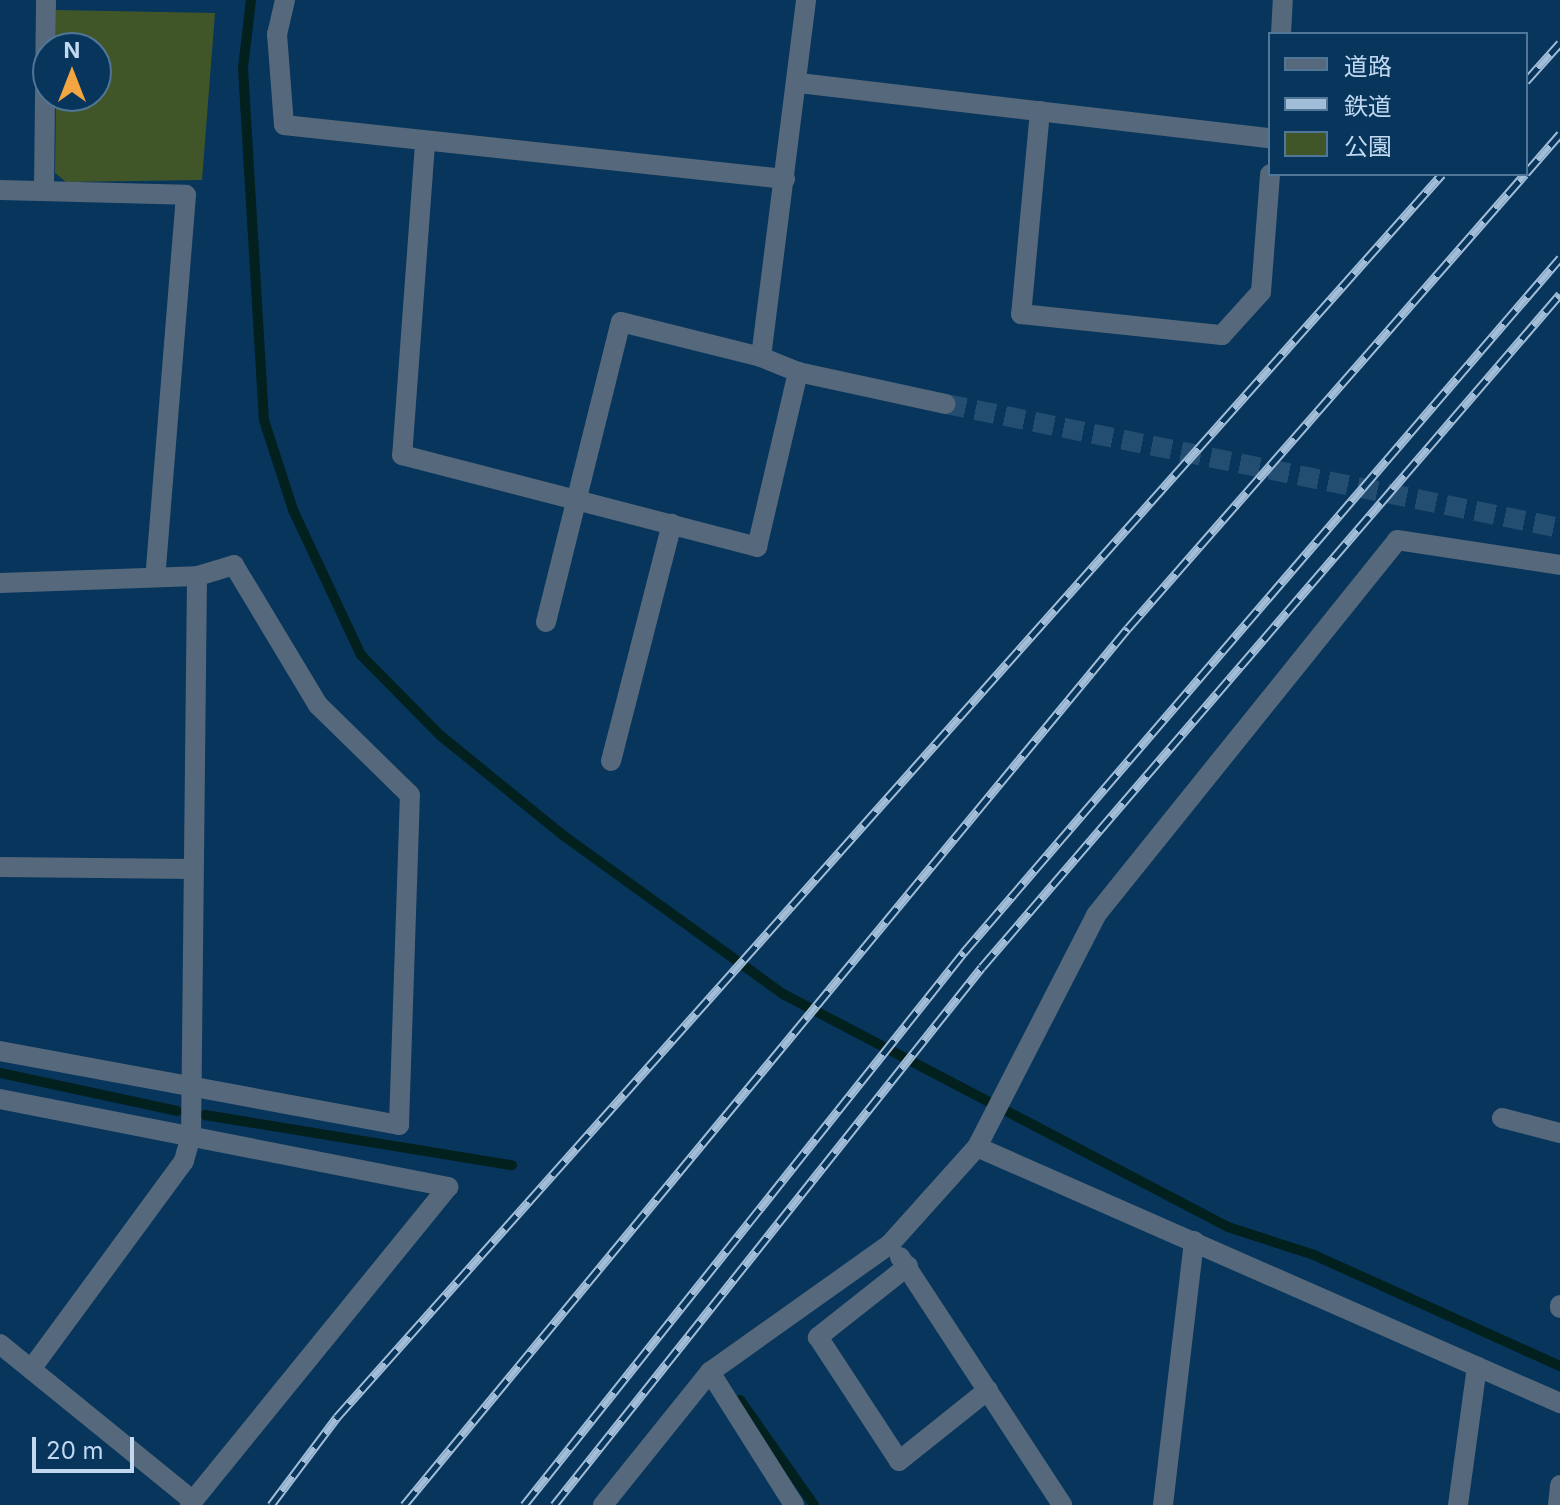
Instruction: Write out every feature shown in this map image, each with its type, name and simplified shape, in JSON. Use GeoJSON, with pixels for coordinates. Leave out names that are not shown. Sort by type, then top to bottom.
{"type":"FeatureCollection","features":[{"type":"Feature","properties":{"kind":"street"},"geometry":{"type":"LineString","coordinates":[[44,191],[46,0]]}},
{"type":"Feature","properties":{"kind":"street"},"geometry":{"type":"LineString","coordinates":[[285,0],[277,34],[284,125],[425,144],[785,179]]}},
{"type":"Feature","properties":{"kind":"street"},"geometry":{"type":"LineString","coordinates":[[761,357],[799,83],[806,0]]}},
{"type":"Feature","properties":{"kind":"street"},"geometry":{"type":"LineString","coordinates":[[1281,32],[1283,0]]}},
{"type":"Feature","properties":{"kind":"street"},"geometry":{"type":"LineString","coordinates":[[799,83],[1268,138]]}},
{"type":"Feature","properties":{"kind":"street"},"geometry":{"type":"LineString","coordinates":[[1040,111],[1021,314],[1222,335],[1261,292],[1270,176]]}},
{"type":"Feature","properties":{"kind":"street"},"geometry":{"type":"LineString","coordinates":[[425,144],[402,455],[757,547],[798,372]]}},
{"type":"Feature","properties":{"kind":"street"},"geometry":{"type":"LineString","coordinates":[[0,190],[186,195],[155,577]]}},
{"type":"Feature","properties":{"kind":"street"},"geometry":{"type":"LineString","coordinates":[[546,622],[572,498],[621,322],[761,357],[798,372],[946,404]]}},
{"type":"Feature","properties":{"kind":"street"},"geometry":{"type":"LineString","coordinates":[[611,761],[672,524]]}},
{"type":"Feature","properties":{"kind":"street"},"geometry":{"type":"LineString","coordinates":[[603,1505],[710,1372],[890,1244],[977,1147],[1096,915],[1397,540],[1560,565]]}},
{"type":"Feature","properties":{"kind":"street"},"geometry":{"type":"LineString","coordinates":[[0,583],[197,576],[234,565],[318,705],[410,795],[399,1125],[0,1051]]}},
{"type":"Feature","properties":{"kind":"street"},"geometry":{"type":"LineString","coordinates":[[31,1369],[184,1161],[191,1136],[197,576]]}},
{"type":"Feature","properties":{"kind":"street"},"geometry":{"type":"LineString","coordinates":[[0,867],[193,869]]}},
{"type":"Feature","properties":{"kind":"street"},"geometry":{"type":"LineString","coordinates":[[0,1099],[448,1187],[192,1503],[0,1344]]}},
{"type":"Feature","properties":{"kind":"street"},"geometry":{"type":"LineString","coordinates":[[1502,1118],[1560,1133]]}},
{"type":"Feature","properties":{"kind":"street"},"geometry":{"type":"LineString","coordinates":[[977,1147],[1560,1403]]}},
{"type":"Feature","properties":{"kind":"street"},"geometry":{"type":"LineString","coordinates":[[1163,1505],[1194,1241]]}},
{"type":"Feature","properties":{"kind":"street"},"geometry":{"type":"LineString","coordinates":[[890,1244],[908,1266],[1062,1505]]}},
{"type":"Feature","properties":{"kind":"street"},"geometry":{"type":"LineString","coordinates":[[908,1266],[818,1337],[899,1461],[988,1390]]}},
{"type":"Feature","properties":{"kind":"street"},"geometry":{"type":"LineString","coordinates":[[1458,1505],[1477,1366]]}},
{"type":"Feature","properties":{"kind":"street"},"geometry":{"type":"LineString","coordinates":[[710,1372],[794,1505]]}},
{"type":"Feature","properties":{"kind":"street"},"geometry":{"type":"LineString","coordinates":[[1558,1505],[1560,1485]]}},
{"type":"Feature","properties":{"kind":"green space"},"geometry":{"type":"Polygon","coordinates":[[[56,10],[215,13],[202,180],[66,182],[55,173],[56,112],[112,112],[112,32],[56,32],[56,10]]]}},
{"type":"Feature","properties":{"kind":"waterway"},"geometry":{"type":"LineString","coordinates":[[251,0],[243,68],[264,420],[293,510],[361,655],[441,736],[564,836],[783,994],[1228,1227],[1314,1255],[1560,1366]]}},
{"type":"Feature","properties":{"kind":"waterway"},"geometry":{"type":"LineString","coordinates":[[0,1073],[177,1111]]}},
{"type":"Feature","properties":{"kind":"waterway"},"geometry":{"type":"LineString","coordinates":[[205,1115],[512,1165]]}},
{"type":"Feature","properties":{"kind":"waterway"},"geometry":{"type":"LineString","coordinates":[[740,1400],[814,1505]]}},
{"type":"Feature","properties":{"kind":"tunnel"},"geometry":{"type":"LineString","coordinates":[[946,404],[1560,528]]}},
{"type":"Feature","properties":{"kind":"railway"},"geometry":{"type":"LineString","coordinates":[[1528,79],[1560,43]]}},
{"type":"Feature","properties":{"kind":"railway"},"geometry":{"type":"LineString","coordinates":[[1528,171],[1560,134]]}},
{"type":"Feature","properties":{"kind":"railway"},"geometry":{"type":"LineString","coordinates":[[271,1505],[337,1417],[1440,176]]}},
{"type":"Feature","properties":{"kind":"railway"},"geometry":{"type":"LineString","coordinates":[[404,1505],[1128,628],[1523,176]]}},
{"type":"Feature","properties":{"kind":"railway"},"geometry":{"type":"LineString","coordinates":[[524,1505],[964,952],[1560,258]]}},
{"type":"Feature","properties":{"kind":"railway"},"geometry":{"type":"LineString","coordinates":[[554,1505],[982,967],[1560,294]]}}]}
